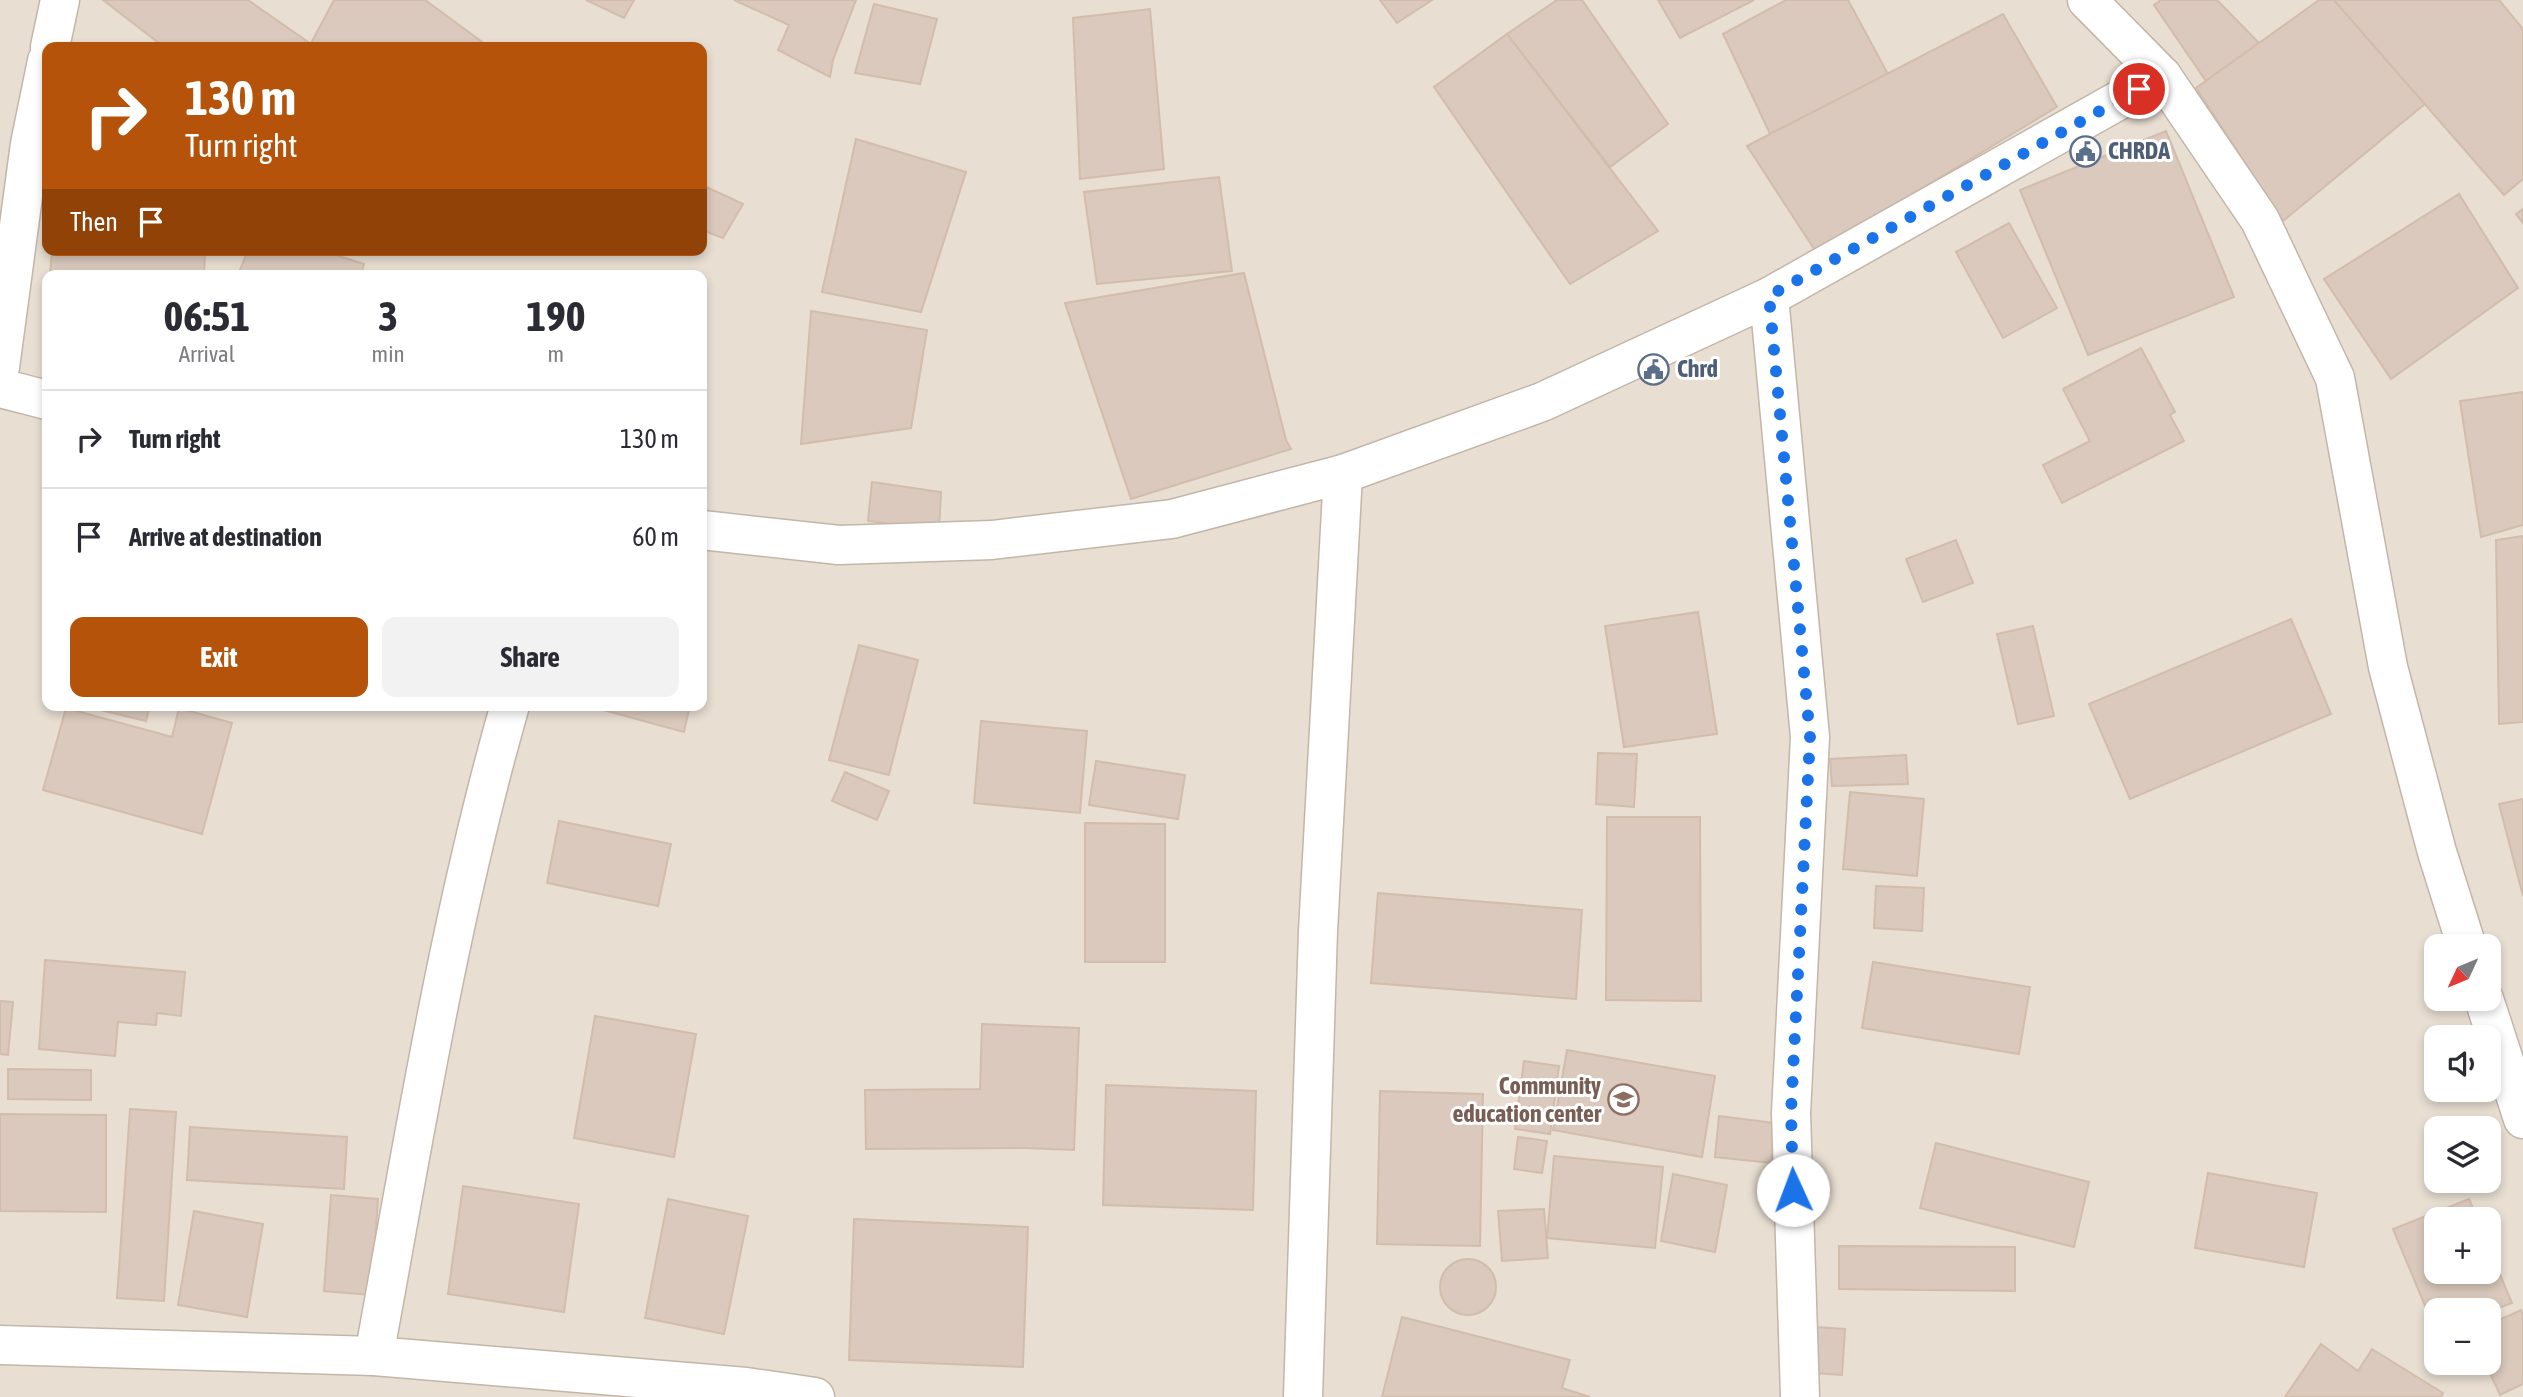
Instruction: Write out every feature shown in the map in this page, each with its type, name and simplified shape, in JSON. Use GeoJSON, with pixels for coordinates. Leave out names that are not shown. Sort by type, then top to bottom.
{"type":"FeatureCollection","features":[{"type":"Feature","properties":{"kind":"street"},"geometry":{"type":"LineString","coordinates":[[51,42],[60,0]]}},
{"type":"Feature","properties":{"kind":"street"},"geometry":{"type":"LineString","coordinates":[[2087,0],[2162,76],[2260,220],[2335,378],[2388,667],[2437,852],[2463,934]]}},
{"type":"Feature","properties":{"kind":"street"},"geometry":{"type":"LineString","coordinates":[[707,531],[839,545],[992,540],[1172,519],[1343,474],[1542,402],[1769,296],[2162,76]]}},
{"type":"Feature","properties":{"kind":"street"},"geometry":{"type":"LineString","coordinates":[[0,368],[30,145],[42,86]]}},
{"type":"Feature","properties":{"kind":"street"},"geometry":{"type":"LineString","coordinates":[[1769,296],[1810,737],[1791,1112],[1800,1397]]}},
{"type":"Feature","properties":{"kind":"street"},"geometry":{"type":"LineString","coordinates":[[0,388],[42,399]]}},
{"type":"Feature","properties":{"kind":"street"},"geometry":{"type":"LineString","coordinates":[[1303,1397],[1318,931],[1343,474]]}},
{"type":"Feature","properties":{"kind":"street"},"geometry":{"type":"LineString","coordinates":[[374,1356],[434,1030],[485,792],[508,711]]}},
{"type":"Feature","properties":{"kind":"street"},"geometry":{"type":"LineString","coordinates":[[2488,1012],[2523,1119]]}},
{"type":"Feature","properties":{"kind":"street"},"geometry":{"type":"LineString","coordinates":[[0,1345],[374,1356],[746,1387],[815,1397]]}},
{"type":"Feature","properties":{"kind":"shaded area"},"geometry":{"type":"Polygon","coordinates":[[[0,0],[2523,0],[2523,1397],[0,1397],[0,0]]]}},
{"type":"Feature","properties":{"kind":"building"},"geometry":{"type":"Polygon","coordinates":[[[103,0],[248,0],[308,42],[158,42],[103,0]]]}},
{"type":"Feature","properties":{"kind":"building"},"geometry":{"type":"Polygon","coordinates":[[[334,0],[425,0],[482,42],[312,42],[334,0]]]}},
{"type":"Feature","properties":{"kind":"building"},"geometry":{"type":"Polygon","coordinates":[[[586,0],[634,0],[624,18],[586,0]]]}},
{"type":"Feature","properties":{"kind":"building"},"geometry":{"type":"Polygon","coordinates":[[[734,0],[856,0],[833,60],[830,77],[778,50],[789,25],[734,0]]]}},
{"type":"Feature","properties":{"kind":"building"},"geometry":{"type":"Polygon","coordinates":[[[1380,0],[1432,0],[1397,23],[1380,0]]]}},
{"type":"Feature","properties":{"kind":"building"},"geometry":{"type":"Polygon","coordinates":[[[1557,0],[1582,0],[1668,124],[1610,167],[1507,34],[1557,0]]]}},
{"type":"Feature","properties":{"kind":"building"},"geometry":{"type":"Polygon","coordinates":[[[1658,0],[1754,0],[1680,38],[1658,0]]]}},
{"type":"Feature","properties":{"kind":"building"},"geometry":{"type":"Polygon","coordinates":[[[1786,0],[1848,0],[1888,74],[1770,134],[1723,34],[1786,0]]]}},
{"type":"Feature","properties":{"kind":"building"},"geometry":{"type":"Polygon","coordinates":[[[2161,0],[2217,0],[2259,43],[2206,81],[2154,5],[2161,0]]]}},
{"type":"Feature","properties":{"kind":"building"},"geometry":{"type":"Polygon","coordinates":[[[2319,0],[2334,0],[2425,104],[2283,221],[2196,88],[2319,0]]]}},
{"type":"Feature","properties":{"kind":"building"},"geometry":{"type":"Polygon","coordinates":[[[2334,0],[2499,0],[2523,29],[2523,179],[2504,195],[2334,0]]]}},
{"type":"Feature","properties":{"kind":"building"},"geometry":{"type":"Polygon","coordinates":[[[874,4],[937,19],[920,84],[855,73],[874,4]]]}},
{"type":"Feature","properties":{"kind":"building"},"geometry":{"type":"Polygon","coordinates":[[[1150,9],[1164,169],[1080,179],[1073,18],[1150,9]]]}},
{"type":"Feature","properties":{"kind":"building"},"geometry":{"type":"Polygon","coordinates":[[[2003,14],[2057,107],[1816,252],[1747,146],[2003,14]]]}},
{"type":"Feature","properties":{"kind":"building"},"geometry":{"type":"Polygon","coordinates":[[[1507,34],[1658,231],[1570,284],[1434,87],[1507,34]]]}},
{"type":"Feature","properties":{"kind":"building"},"geometry":{"type":"Polygon","coordinates":[[[2166,131],[2234,297],[2088,355],[2020,190],[2166,131]]]}},
{"type":"Feature","properties":{"kind":"building"},"geometry":{"type":"Polygon","coordinates":[[[856,139],[966,172],[921,312],[822,292],[856,139]]]}},
{"type":"Feature","properties":{"kind":"building"},"geometry":{"type":"Polygon","coordinates":[[[1219,177],[1232,271],[1097,284],[1084,192],[1219,177]]]}},
{"type":"Feature","properties":{"kind":"building"},"geometry":{"type":"Polygon","coordinates":[[[707,187],[743,204],[723,238],[707,232],[707,187]]]}},
{"type":"Feature","properties":{"kind":"building"},"geometry":{"type":"Polygon","coordinates":[[[2459,194],[2518,288],[2391,379],[2324,279],[2459,194]]]}},
{"type":"Feature","properties":{"kind":"building"},"geometry":{"type":"Polygon","coordinates":[[[2523,209],[2523,223],[2516,214],[2523,209]]]}},
{"type":"Feature","properties":{"kind":"building"},"geometry":{"type":"Polygon","coordinates":[[[2009,223],[2057,308],[2003,338],[1956,252],[2009,223]]]}},
{"type":"Feature","properties":{"kind":"building"},"geometry":{"type":"Polygon","coordinates":[[[52,256],[205,256],[204,270],[50,270],[52,256]]]}},
{"type":"Feature","properties":{"kind":"building"},"geometry":{"type":"Polygon","coordinates":[[[246,256],[339,256],[364,264],[362,270],[240,270],[246,256]]]}},
{"type":"Feature","properties":{"kind":"building"},"geometry":{"type":"Polygon","coordinates":[[[1244,273],[1286,440],[1291,449],[1131,499],[1065,303],[1244,273]]]}},
{"type":"Feature","properties":{"kind":"building"},"geometry":{"type":"Polygon","coordinates":[[[811,311],[927,330],[911,428],[801,444],[811,311]]]}},
{"type":"Feature","properties":{"kind":"building"},"geometry":{"type":"Polygon","coordinates":[[[2141,348],[2175,412],[2170,415],[2184,441],[2062,503],[2043,465],[2090,441],[2063,389],[2141,348]]]}},
{"type":"Feature","properties":{"kind":"building"},"geometry":{"type":"Polygon","coordinates":[[[2523,392],[2523,525],[2481,537],[2460,401],[2523,392]]]}},
{"type":"Feature","properties":{"kind":"building"},"geometry":{"type":"Polygon","coordinates":[[[872,482],[941,492],[939,530],[868,521],[872,482]]]}},
{"type":"Feature","properties":{"kind":"building"},"geometry":{"type":"Polygon","coordinates":[[[2523,536],[2523,722],[2499,724],[2496,540],[2523,536]]]}},
{"type":"Feature","properties":{"kind":"building"},"geometry":{"type":"Polygon","coordinates":[[[1956,540],[1973,583],[1923,602],[1906,559],[1956,540]]]}},
{"type":"Feature","properties":{"kind":"building"},"geometry":{"type":"Polygon","coordinates":[[[1698,612],[1717,734],[1624,747],[1605,626],[1698,612]]]}},
{"type":"Feature","properties":{"kind":"building"},"geometry":{"type":"Polygon","coordinates":[[[2291,619],[2331,714],[2130,799],[2089,704],[2291,619]]]}},
{"type":"Feature","properties":{"kind":"building"},"geometry":{"type":"Polygon","coordinates":[[[2033,626],[2054,716],[2018,724],[1997,634],[2033,626]]]}},
{"type":"Feature","properties":{"kind":"building"},"geometry":{"type":"Polygon","coordinates":[[[859,645],[918,660],[889,775],[829,760],[859,645]]]}},
{"type":"Feature","properties":{"kind":"building"},"geometry":{"type":"Polygon","coordinates":[[[65,711],[77,711],[172,737],[178,711],[190,711],[232,723],[202,834],[43,790],[65,711]]]}},
{"type":"Feature","properties":{"kind":"building"},"geometry":{"type":"Polygon","coordinates":[[[105,711],[148,711],[146,721],[105,711]]]}},
{"type":"Feature","properties":{"kind":"building"},"geometry":{"type":"Polygon","coordinates":[[[607,711],[689,711],[684,732],[607,711]]]}},
{"type":"Feature","properties":{"kind":"building"},"geometry":{"type":"Polygon","coordinates":[[[981,721],[1087,731],[1080,813],[974,803],[981,721]]]}},
{"type":"Feature","properties":{"kind":"building"},"geometry":{"type":"Polygon","coordinates":[[[1598,753],[1637,754],[1634,807],[1596,804],[1598,753]]]}},
{"type":"Feature","properties":{"kind":"building"},"geometry":{"type":"Polygon","coordinates":[[[1906,755],[1908,784],[1832,786],[1830,759],[1906,755]]]}},
{"type":"Feature","properties":{"kind":"building"},"geometry":{"type":"Polygon","coordinates":[[[1096,761],[1185,775],[1178,819],[1089,805],[1096,761]]]}},
{"type":"Feature","properties":{"kind":"building"},"geometry":{"type":"Polygon","coordinates":[[[845,772],[889,791],[877,820],[832,801],[845,772]]]}},
{"type":"Feature","properties":{"kind":"building"},"geometry":{"type":"Polygon","coordinates":[[[1850,792],[1924,799],[1917,876],[1843,869],[1850,792]]]}},
{"type":"Feature","properties":{"kind":"building"},"geometry":{"type":"Polygon","coordinates":[[[2523,799],[2523,896],[2499,804],[2523,799]]]}},
{"type":"Feature","properties":{"kind":"building"},"geometry":{"type":"Polygon","coordinates":[[[1607,817],[1700,817],[1701,1001],[1606,1000],[1607,817]]]}},
{"type":"Feature","properties":{"kind":"building"},"geometry":{"type":"Polygon","coordinates":[[[559,821],[671,844],[658,906],[547,883],[559,821]]]}},
{"type":"Feature","properties":{"kind":"building"},"geometry":{"type":"Polygon","coordinates":[[[1085,823],[1165,824],[1165,962],[1085,962],[1085,823]]]}},
{"type":"Feature","properties":{"kind":"building"},"geometry":{"type":"Polygon","coordinates":[[[1876,886],[1924,888],[1922,931],[1874,928],[1876,886]]]}},
{"type":"Feature","properties":{"kind":"building"},"geometry":{"type":"Polygon","coordinates":[[[1378,893],[1582,910],[1576,999],[1371,983],[1378,893]]]}},
{"type":"Feature","properties":{"kind":"building"},"geometry":{"type":"Polygon","coordinates":[[[45,960],[185,972],[181,1016],[157,1013],[156,1025],[118,1022],[115,1056],[39,1049],[45,960]]]}},
{"type":"Feature","properties":{"kind":"building"},"geometry":{"type":"Polygon","coordinates":[[[1873,962],[2030,987],[2019,1054],[1862,1028],[1873,962]]]}},
{"type":"Feature","properties":{"kind":"building"},"geometry":{"type":"Polygon","coordinates":[[[0,1001],[13,1002],[8,1055],[0,1054],[0,1001]]]}},
{"type":"Feature","properties":{"kind":"building"},"geometry":{"type":"Polygon","coordinates":[[[595,1016],[696,1034],[674,1157],[574,1138],[595,1016]]]}},
{"type":"Feature","properties":{"kind":"building"},"geometry":{"type":"Polygon","coordinates":[[[982,1024],[1079,1028],[1074,1150],[866,1149],[865,1090],[980,1089],[982,1024]]]}},
{"type":"Feature","properties":{"kind":"building"},"geometry":{"type":"Polygon","coordinates":[[[1567,1050],[1715,1076],[1702,1157],[1553,1130],[1567,1050]]]}},
{"type":"Feature","properties":{"kind":"building"},"geometry":{"type":"Polygon","coordinates":[[[1524,1061],[1559,1066],[1550,1134],[1515,1129],[1524,1061]]]}},
{"type":"Feature","properties":{"kind":"building"},"geometry":{"type":"Polygon","coordinates":[[[8,1069],[91,1070],[91,1100],[8,1099],[8,1069]]]}},
{"type":"Feature","properties":{"kind":"building"},"geometry":{"type":"Polygon","coordinates":[[[1106,1085],[1256,1091],[1253,1210],[1103,1205],[1106,1085]]]}},
{"type":"Feature","properties":{"kind":"building"},"geometry":{"type":"Polygon","coordinates":[[[1380,1091],[1483,1094],[1480,1246],[1377,1244],[1380,1091]]]}},
{"type":"Feature","properties":{"kind":"building"},"geometry":{"type":"Polygon","coordinates":[[[130,1109],[176,1112],[164,1301],[117,1298],[130,1109]]]}},
{"type":"Feature","properties":{"kind":"building"},"geometry":{"type":"Polygon","coordinates":[[[0,1114],[106,1115],[106,1212],[0,1211],[0,1114]]]}},
{"type":"Feature","properties":{"kind":"building"},"geometry":{"type":"Polygon","coordinates":[[[1719,1116],[1775,1123],[1771,1163],[1715,1157],[1719,1116]]]}},
{"type":"Feature","properties":{"kind":"building"},"geometry":{"type":"Polygon","coordinates":[[[190,1127],[347,1137],[344,1189],[187,1180],[190,1127]]]}},
{"type":"Feature","properties":{"kind":"building"},"geometry":{"type":"Polygon","coordinates":[[[1518,1137],[1547,1141],[1542,1173],[1514,1169],[1518,1137]]]}},
{"type":"Feature","properties":{"kind":"building"},"geometry":{"type":"Polygon","coordinates":[[[1936,1143],[2089,1182],[2074,1247],[1920,1208],[1936,1143]]]}},
{"type":"Feature","properties":{"kind":"building"},"geometry":{"type":"Polygon","coordinates":[[[1554,1156],[1663,1167],[1655,1248],[1547,1238],[1554,1156]]]}},
{"type":"Feature","properties":{"kind":"building"},"geometry":{"type":"Polygon","coordinates":[[[2208,1173],[2317,1193],[2304,1267],[2195,1248],[2208,1173]]]}},
{"type":"Feature","properties":{"kind":"building"},"geometry":{"type":"Polygon","coordinates":[[[1673,1174],[1727,1185],[1715,1252],[1661,1241],[1673,1174]]]}},
{"type":"Feature","properties":{"kind":"building"},"geometry":{"type":"Polygon","coordinates":[[[463,1186],[579,1204],[564,1312],[448,1294],[463,1186]]]}},
{"type":"Feature","properties":{"kind":"building"},"geometry":{"type":"Polygon","coordinates":[[[331,1195],[378,1199],[371,1295],[324,1291],[331,1195]]]}},
{"type":"Feature","properties":{"kind":"building"},"geometry":{"type":"Polygon","coordinates":[[[668,1199],[748,1216],[724,1334],[645,1318],[668,1199]]]}},
{"type":"Feature","properties":{"kind":"building"},"geometry":{"type":"Polygon","coordinates":[[[2469,1199],[2472,1207],[2449,1207],[2469,1199]]]}},
{"type":"Feature","properties":{"kind":"building"},"geometry":{"type":"Polygon","coordinates":[[[1544,1209],[1548,1258],[1502,1261],[1498,1211],[1544,1209]]]}},
{"type":"Feature","properties":{"kind":"building"},"geometry":{"type":"Polygon","coordinates":[[[194,1211],[263,1224],[247,1317],[178,1305],[194,1211]]]}},
{"type":"Feature","properties":{"kind":"building"},"geometry":{"type":"Polygon","coordinates":[[[2424,1217],[2424,1284],[2501,1284],[2501,1277],[2512,1303],[2501,1307],[2501,1298],[2424,1298],[2424,1303],[2393,1229],[2424,1217]]]}},
{"type":"Feature","properties":{"kind":"building"},"geometry":{"type":"Polygon","coordinates":[[[854,1219],[1028,1227],[1023,1367],[849,1360],[854,1219]]]}},
{"type":"Feature","properties":{"kind":"building"},"geometry":{"type":"Polygon","coordinates":[[[1839,1246],[2015,1247],[2015,1291],[1839,1289],[1839,1246]]]}},
{"type":"Feature","properties":{"kind":"building"},"geometry":{"type":"Polygon","coordinates":[[[1462,1259],[1474,1259],[1484,1263],[1492,1271],[1496,1287],[1492,1303],[1484,1311],[1474,1315],[1462,1315],[1452,1311],[1444,1303],[1440,1293],[1440,1281],[1444,1271],[1452,1263],[1462,1259]]]}},
{"type":"Feature","properties":{"kind":"building"},"geometry":{"type":"Polygon","coordinates":[[[2521,1310],[2523,1315],[2523,1384],[2500,1395],[2491,1375],[2501,1375],[2501,1319],[2521,1310]]]}},
{"type":"Feature","properties":{"kind":"building"},"geometry":{"type":"Polygon","coordinates":[[[1402,1317],[1570,1360],[1562,1388],[1590,1397],[1382,1397],[1402,1317]]]}},
{"type":"Feature","properties":{"kind":"building"},"geometry":{"type":"Polygon","coordinates":[[[1816,1327],[1845,1329],[1842,1375],[1813,1373],[1816,1327]]]}},
{"type":"Feature","properties":{"kind":"building"},"geometry":{"type":"Polygon","coordinates":[[[2321,1344],[2358,1371],[2372,1349],[2443,1393],[2441,1397],[2285,1397],[2321,1344]]]}},
{"type":"Feature","properties":{"kind":"place","name":"CHRDA"},"geometry":{"type":"Point","coordinates":[2085,151]}},
{"type":"Feature","properties":{"kind":"place","name":"Chrd"},"geometry":{"type":"Point","coordinates":[1654,369]}},
{"type":"Feature","properties":{"kind":"place","name":"Community education center"},"geometry":{"type":"Point","coordinates":[1624,1100]}},
{"type":"Feature","properties":{"kind":"route"},"geometry":{"type":"LineString","coordinates":[[1793,1190],[1791,1112],[1810,737],[1769,296],[2139,89]]}}]}
